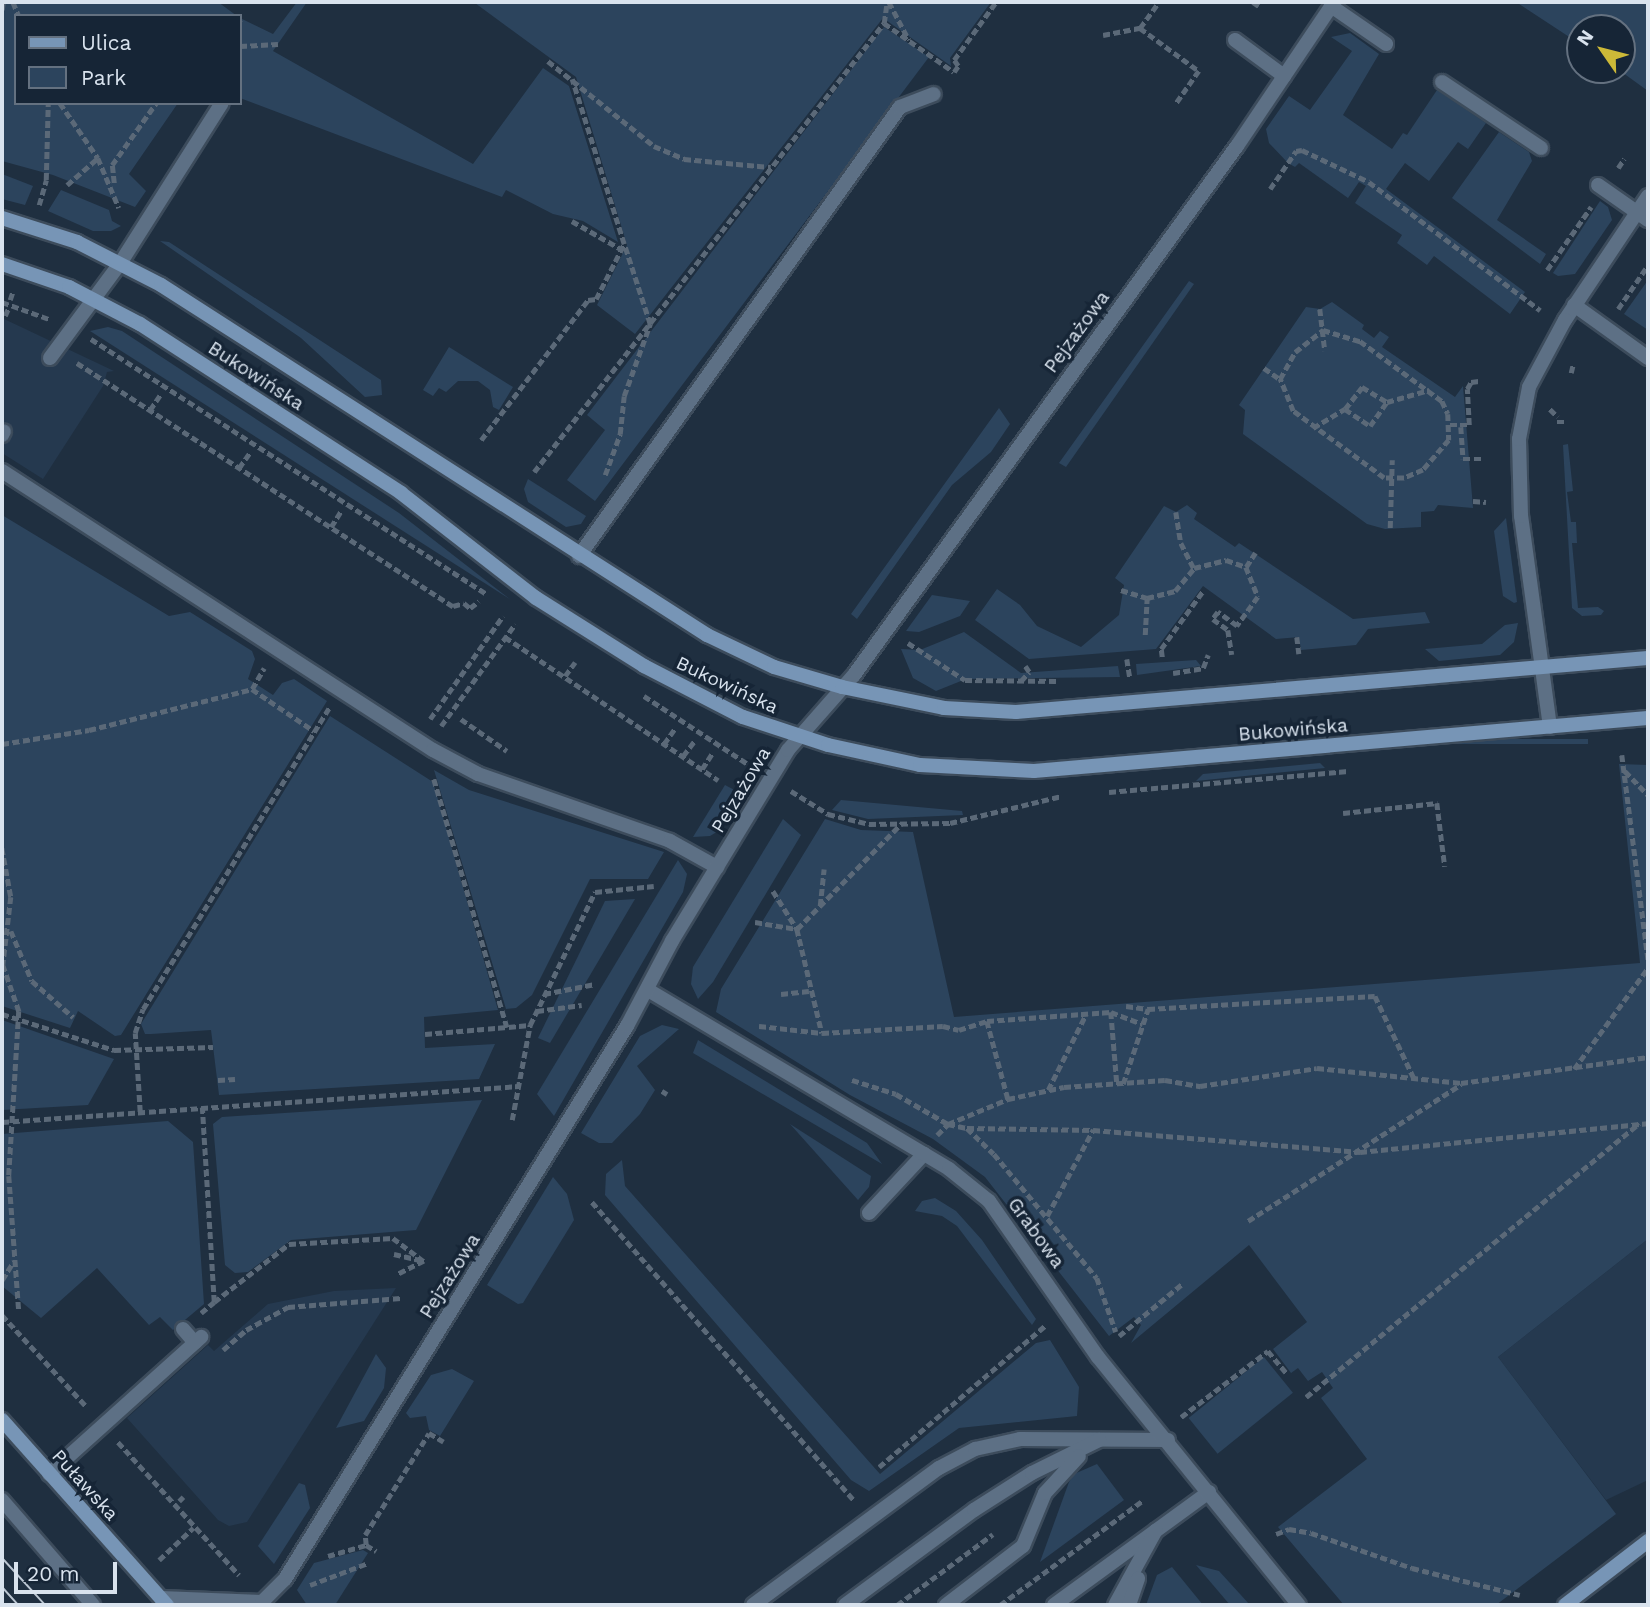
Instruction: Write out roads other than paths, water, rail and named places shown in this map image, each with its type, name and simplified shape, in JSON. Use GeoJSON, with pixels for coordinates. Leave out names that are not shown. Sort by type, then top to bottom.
{"type":"FeatureCollection","features":[{"type":"Feature","properties":{"kind":"street"},"geometry":{"type":"LineString","coordinates":[[1332,4],[1386,44]]}},
{"type":"Feature","properties":{"kind":"street","name":"Pejzażowa"},"geometry":{"type":"LineString","coordinates":[[164,1602],[262,1603],[285,1579],[648,990],[717,867],[799,737],[842,687],[1284,76],[1332,4]]}},
{"type":"Feature","properties":{"kind":"street"},"geometry":{"type":"LineString","coordinates":[[1235,40],[1284,76]]}},
{"type":"Feature","properties":{"kind":"street"},"geometry":{"type":"LineString","coordinates":[[1442,82],[1541,148]]}},
{"type":"Feature","properties":{"kind":"street"},"geometry":{"type":"LineString","coordinates":[[579,555],[900,107],[934,94]]}},
{"type":"Feature","properties":{"kind":"street"},"geometry":{"type":"LineString","coordinates":[[50,358],[121,262],[221,105]]}},
{"type":"Feature","properties":{"kind":"street"},"geometry":{"type":"LineString","coordinates":[[1601,187],[1643,216]]}},
{"type":"Feature","properties":{"kind":"street"},"geometry":{"type":"LineString","coordinates":[[1550,727],[1521,516],[1519,439],[1529,387],[1574,306],[1643,216],[1648,196]]}},
{"type":"Feature","properties":{"kind":"street","name":"Bukowińska"},"geometry":{"type":"LineString","coordinates":[[2,218],[121,262],[579,555],[717,640],[774,667],[842,687],[944,708],[1016,712],[1648,658]]}},
{"type":"Feature","properties":{"kind":"street","name":"Bukowińska"},"geometry":{"type":"LineString","coordinates":[[2,264],[94,300],[141,324],[401,492],[536,598],[589,633],[682,688],[743,717],[799,737],[920,765],[1034,771],[1648,718]]}},
{"type":"Feature","properties":{"kind":"street"},"geometry":{"type":"LineString","coordinates":[[1574,306],[1648,358]]}},
{"type":"Feature","properties":{"kind":"street"},"geometry":{"type":"LineString","coordinates":[[2,471],[433,750],[487,777],[670,841],[717,867]]}},
{"type":"Feature","properties":{"kind":"street","name":"Grabowa"},"geometry":{"type":"LineString","coordinates":[[648,990],[923,1154],[989,1201],[1098,1357],[1168,1440],[1299,1605]]}},
{"type":"Feature","properties":{"kind":"street"},"geometry":{"type":"LineString","coordinates":[[869,1213],[923,1154]]}},
{"type":"Feature","properties":{"kind":"street"},"geometry":{"type":"LineString","coordinates":[[49,1474],[197,1340],[183,1329]]}},
{"type":"Feature","properties":{"kind":"street","name":"Puławska"},"geometry":{"type":"LineString","coordinates":[[2,1420],[164,1602]]}},
{"type":"Feature","properties":{"kind":"street"},"geometry":{"type":"LineString","coordinates":[[845,1605],[1009,1488],[1103,1438]]}},
{"type":"Feature","properties":{"kind":"street"},"geometry":{"type":"LineString","coordinates":[[946,1605],[1023,1546],[1055,1477],[1103,1438]]}},
{"type":"Feature","properties":{"kind":"street"},"geometry":{"type":"LineString","coordinates":[[753,1605],[939,1468],[975,1449],[1020,1439],[1168,1440]]}},
{"type":"Feature","properties":{"kind":"street"},"geometry":{"type":"LineString","coordinates":[[1054,1605],[1159,1525],[1209,1492]]}},
{"type":"Feature","properties":{"kind":"street"},"geometry":{"type":"LineString","coordinates":[[2,1500],[93,1605]]}},
{"type":"Feature","properties":{"kind":"street"},"geometry":{"type":"LineString","coordinates":[[1115,1605],[1159,1525]]}},
{"type":"Feature","properties":{"kind":"street"},"geometry":{"type":"LineString","coordinates":[[1129,1605],[1159,1525]]}},
{"type":"Feature","properties":{"kind":"street"},"geometry":{"type":"LineString","coordinates":[[1565,1605],[1648,1541]]}},
{"type":"Feature","properties":{"kind":"tram line"},"geometry":{"type":"LineString","coordinates":[[2,1558],[45,1605]]}},
{"type":"Feature","properties":{"kind":"tram line"},"geometry":{"type":"LineString","coordinates":[[2,1587],[18,1605]]}}]}
